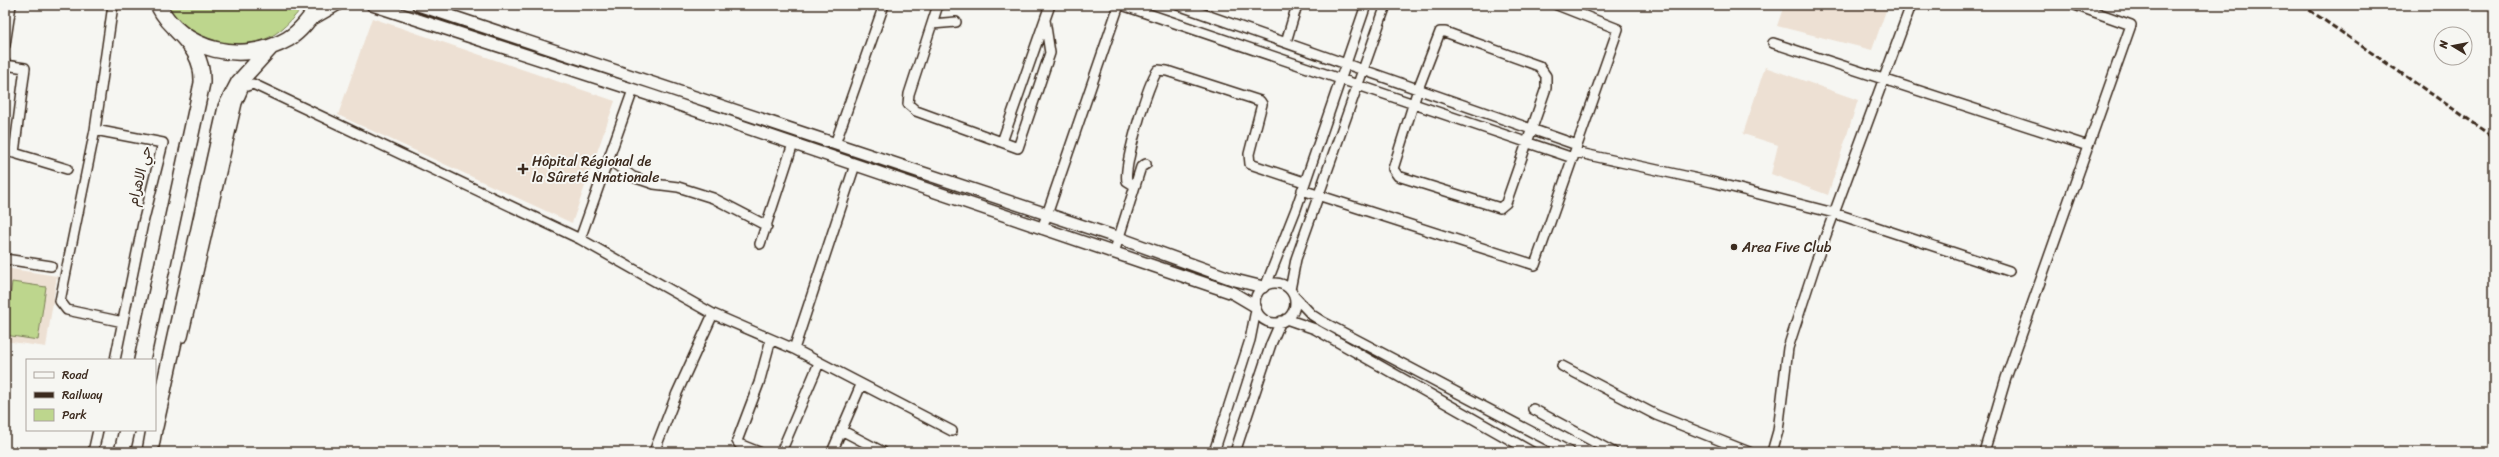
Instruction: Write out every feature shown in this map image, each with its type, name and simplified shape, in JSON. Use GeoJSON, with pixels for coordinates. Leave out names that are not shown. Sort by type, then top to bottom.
{"type":"FeatureCollection","features":[{"type":"Feature","properties":{"kind":"main road"},"geometry":{"type":"LineString","coordinates":[[142,359],[203,73],[198,54],[176,30],[158,5]]}},
{"type":"Feature","properties":{"kind":"main road"},"geometry":{"type":"LineString","coordinates":[[176,30],[197,44],[221,52],[246,53],[271,47],[289,38],[304,25],[319,5]]}},
{"type":"Feature","properties":{"kind":"main road"},"geometry":{"type":"LineString","coordinates":[[156,422],[226,107],[239,82],[271,47]]}},
{"type":"Feature","properties":{"kind":"main road"},"geometry":{"type":"LineString","coordinates":[[122,452],[127,431]]}},
{"type":"Feature","properties":{"kind":"main road"},"geometry":{"type":"LineString","coordinates":[[150,452],[154,431]]}},
{"type":"Feature","properties":{"kind":"street"},"geometry":{"type":"LineString","coordinates":[[5,45],[11,5]]}},
{"type":"Feature","properties":{"kind":"street"},"geometry":{"type":"LineString","coordinates":[[113,5],[95,130],[60,301],[67,310],[123,322]]}},
{"type":"Feature","properties":{"kind":"street"},"geometry":{"type":"LineString","coordinates":[[304,25],[337,5]]}},
{"type":"Feature","properties":{"kind":"street"},"geometry":{"type":"LineString","coordinates":[[372,5],[653,96],[1233,293],[1256,308],[1264,319],[1275,322],[1284,320],[1315,329],[1532,452]]}},
{"type":"Feature","properties":{"kind":"street"},"geometry":{"type":"LineString","coordinates":[[418,5],[1119,238],[1235,280],[1264,286],[1280,283],[1312,315],[1323,322],[1570,452]]}},
{"type":"Feature","properties":{"kind":"street"},"geometry":{"type":"LineString","coordinates":[[836,144],[884,5]]}},
{"type":"Feature","properties":{"kind":"street"},"geometry":{"type":"LineString","coordinates":[[938,5],[909,94],[908,104],[916,111],[1018,148],[1050,53],[1045,20]]}},
{"type":"Feature","properties":{"kind":"street"},"geometry":{"type":"LineString","coordinates":[[1002,142],[1050,5]]}},
{"type":"Feature","properties":{"kind":"street"},"geometry":{"type":"LineString","coordinates":[[1042,229],[1118,5]]}},
{"type":"Feature","properties":{"kind":"street"},"geometry":{"type":"LineString","coordinates":[[1122,5],[1527,142],[1575,151],[1712,182],[1834,213],[2009,271]]}},
{"type":"Feature","properties":{"kind":"street"},"geometry":{"type":"LineString","coordinates":[[1178,5],[1532,129],[1575,151]]}},
{"type":"Feature","properties":{"kind":"street"},"geometry":{"type":"LineString","coordinates":[[1286,42],[1297,5]]}},
{"type":"Feature","properties":{"kind":"street"},"geometry":{"type":"LineString","coordinates":[[1214,452],[1248,345],[1256,308],[1257,295],[1264,286],[1303,186],[1366,5]]}},
{"type":"Feature","properties":{"kind":"street"},"geometry":{"type":"LineString","coordinates":[[1235,452],[1271,344],[1284,320],[1293,309],[1292,294],[1296,259],[1320,196],[1386,5]]}},
{"type":"Feature","properties":{"kind":"street"},"geometry":{"type":"LineString","coordinates":[[1135,186],[1127,181],[1125,174],[1132,146],[1158,70],[1167,71],[1260,101],[1262,104],[1249,154],[1250,164],[1303,186],[1320,196],[1535,265],[1618,29],[1557,5]]}},
{"type":"Feature","properties":{"kind":"street"},"geometry":{"type":"LineString","coordinates":[[1772,452],[1778,431],[1788,348],[1816,262],[1911,5]]}},
{"type":"Feature","properties":{"kind":"street"},"geometry":{"type":"LineString","coordinates":[[1984,452],[2006,378],[2131,25],[2075,5]]}},
{"type":"Feature","properties":{"kind":"street"},"geometry":{"type":"LineString","coordinates":[[932,24],[956,22]]}},
{"type":"Feature","properties":{"kind":"street"},"geometry":{"type":"LineString","coordinates":[[1440,32],[1445,32],[1539,66],[1543,70],[1547,80],[1546,88],[1506,203],[1500,208],[1413,181],[1396,174],[1393,165],[1413,104],[1436,38],[1440,32]]}},
{"type":"Feature","properties":{"kind":"street"},"geometry":{"type":"LineString","coordinates":[[1773,43],[1885,78],[2088,146]]}},
{"type":"Feature","properties":{"kind":"street"},"geometry":{"type":"LineString","coordinates":[[551,63],[554,51]]}},
{"type":"Feature","properties":{"kind":"street"},"geometry":{"type":"LineString","coordinates":[[5,65],[25,68],[10,152],[67,169]]}},
{"type":"Feature","properties":{"kind":"street"},"geometry":{"type":"LineString","coordinates":[[156,452],[235,110],[242,90],[246,85],[256,85],[580,240],[713,314],[794,349],[952,431]]}},
{"type":"Feature","properties":{"kind":"street"},"geometry":{"type":"LineString","coordinates":[[653,96],[656,85]]}},
{"type":"Feature","properties":{"kind":"street"},"geometry":{"type":"LineString","coordinates":[[580,240],[633,90]]}},
{"type":"Feature","properties":{"kind":"street","name":"حي الاهرام"},"geometry":{"type":"LineString","coordinates":[[95,130],[163,143],[142,223],[115,359]]}},
{"type":"Feature","properties":{"kind":"street"},"geometry":{"type":"LineString","coordinates":[[760,244],[793,144]]}},
{"type":"Feature","properties":{"kind":"street"},"geometry":{"type":"LineString","coordinates":[[608,159],[633,177],[654,184],[678,187],[713,198],[767,226]]}},
{"type":"Feature","properties":{"kind":"street"},"geometry":{"type":"LineString","coordinates":[[1114,253],[1141,168],[1146,164]]}},
{"type":"Feature","properties":{"kind":"street"},"geometry":{"type":"LineString","coordinates":[[794,349],[855,165]]}},
{"type":"Feature","properties":{"kind":"street"},"geometry":{"type":"LineString","coordinates":[[5,259],[51,266]]}},
{"type":"Feature","properties":{"kind":"street"},"geometry":{"type":"LineString","coordinates":[[654,452],[677,393],[713,314]]}},
{"type":"Feature","properties":{"kind":"street"},"geometry":{"type":"LineString","coordinates":[[759,452],[739,444],[737,441],[759,383],[771,339]]}},
{"type":"Feature","properties":{"kind":"street"},"geometry":{"type":"LineString","coordinates":[[781,452],[820,363]]}},
{"type":"Feature","properties":{"kind":"street"},"geometry":{"type":"LineString","coordinates":[[1562,366],[1656,415],[1749,452]]}},
{"type":"Feature","properties":{"kind":"street"},"geometry":{"type":"LineString","coordinates":[[832,452],[861,385]]}},
{"type":"Feature","properties":{"kind":"street"},"geometry":{"type":"LineString","coordinates":[[1533,409],[1613,452]]}},
{"type":"Feature","properties":{"kind":"street"},"geometry":{"type":"LineString","coordinates":[[841,430],[883,452]]}},
{"type":"Feature","properties":{"kind":"street"},"geometry":{"type":"LineString","coordinates":[[93,452],[98,431]]}},
{"type":"Feature","properties":{"kind":"shaded area"},"geometry":{"type":"Polygon","coordinates":[[[1784,5],[1888,5],[1872,50],[1777,26],[1784,5]]]}},
{"type":"Feature","properties":{"kind":"shaded area","name":"Hôpital Régional de la Sûreté Nnationale"},"geometry":{"type":"Polygon","coordinates":[[[372,18],[615,101],[572,223],[338,115],[372,18]]]}},
{"type":"Feature","properties":{"kind":"shaded area"},"geometry":{"type":"Polygon","coordinates":[[[1765,67],[1858,100],[1828,195],[1771,174],[1778,145],[1743,134],[1765,67]]]}},
{"type":"Feature","properties":{"kind":"shaded area"},"geometry":{"type":"Polygon","coordinates":[[[5,268],[57,276],[46,347],[5,341],[5,268]]]}},
{"type":"Feature","properties":{"kind":"green space"},"geometry":{"type":"Polygon","coordinates":[[[167,5],[304,5],[286,26],[275,34],[263,40],[236,44],[222,42],[196,33],[175,16],[167,5]]]}},
{"type":"Feature","properties":{"kind":"green space"},"geometry":{"type":"Polygon","coordinates":[[[12,282],[46,287],[38,340],[5,335],[12,282]]]}},
{"type":"Feature","properties":{"kind":"railway"},"geometry":{"type":"LineString","coordinates":[[2302,5],[2494,137]]}},
{"type":"Feature","properties":{"kind":"place","name":"Hôpital Régional de la Sûreté Nnationale"},"geometry":{"type":"Point","coordinates":[523,169]}},
{"type":"Feature","properties":{"kind":"place","name":"Area Five Club"},"geometry":{"type":"Point","coordinates":[1734,247]}}]}
